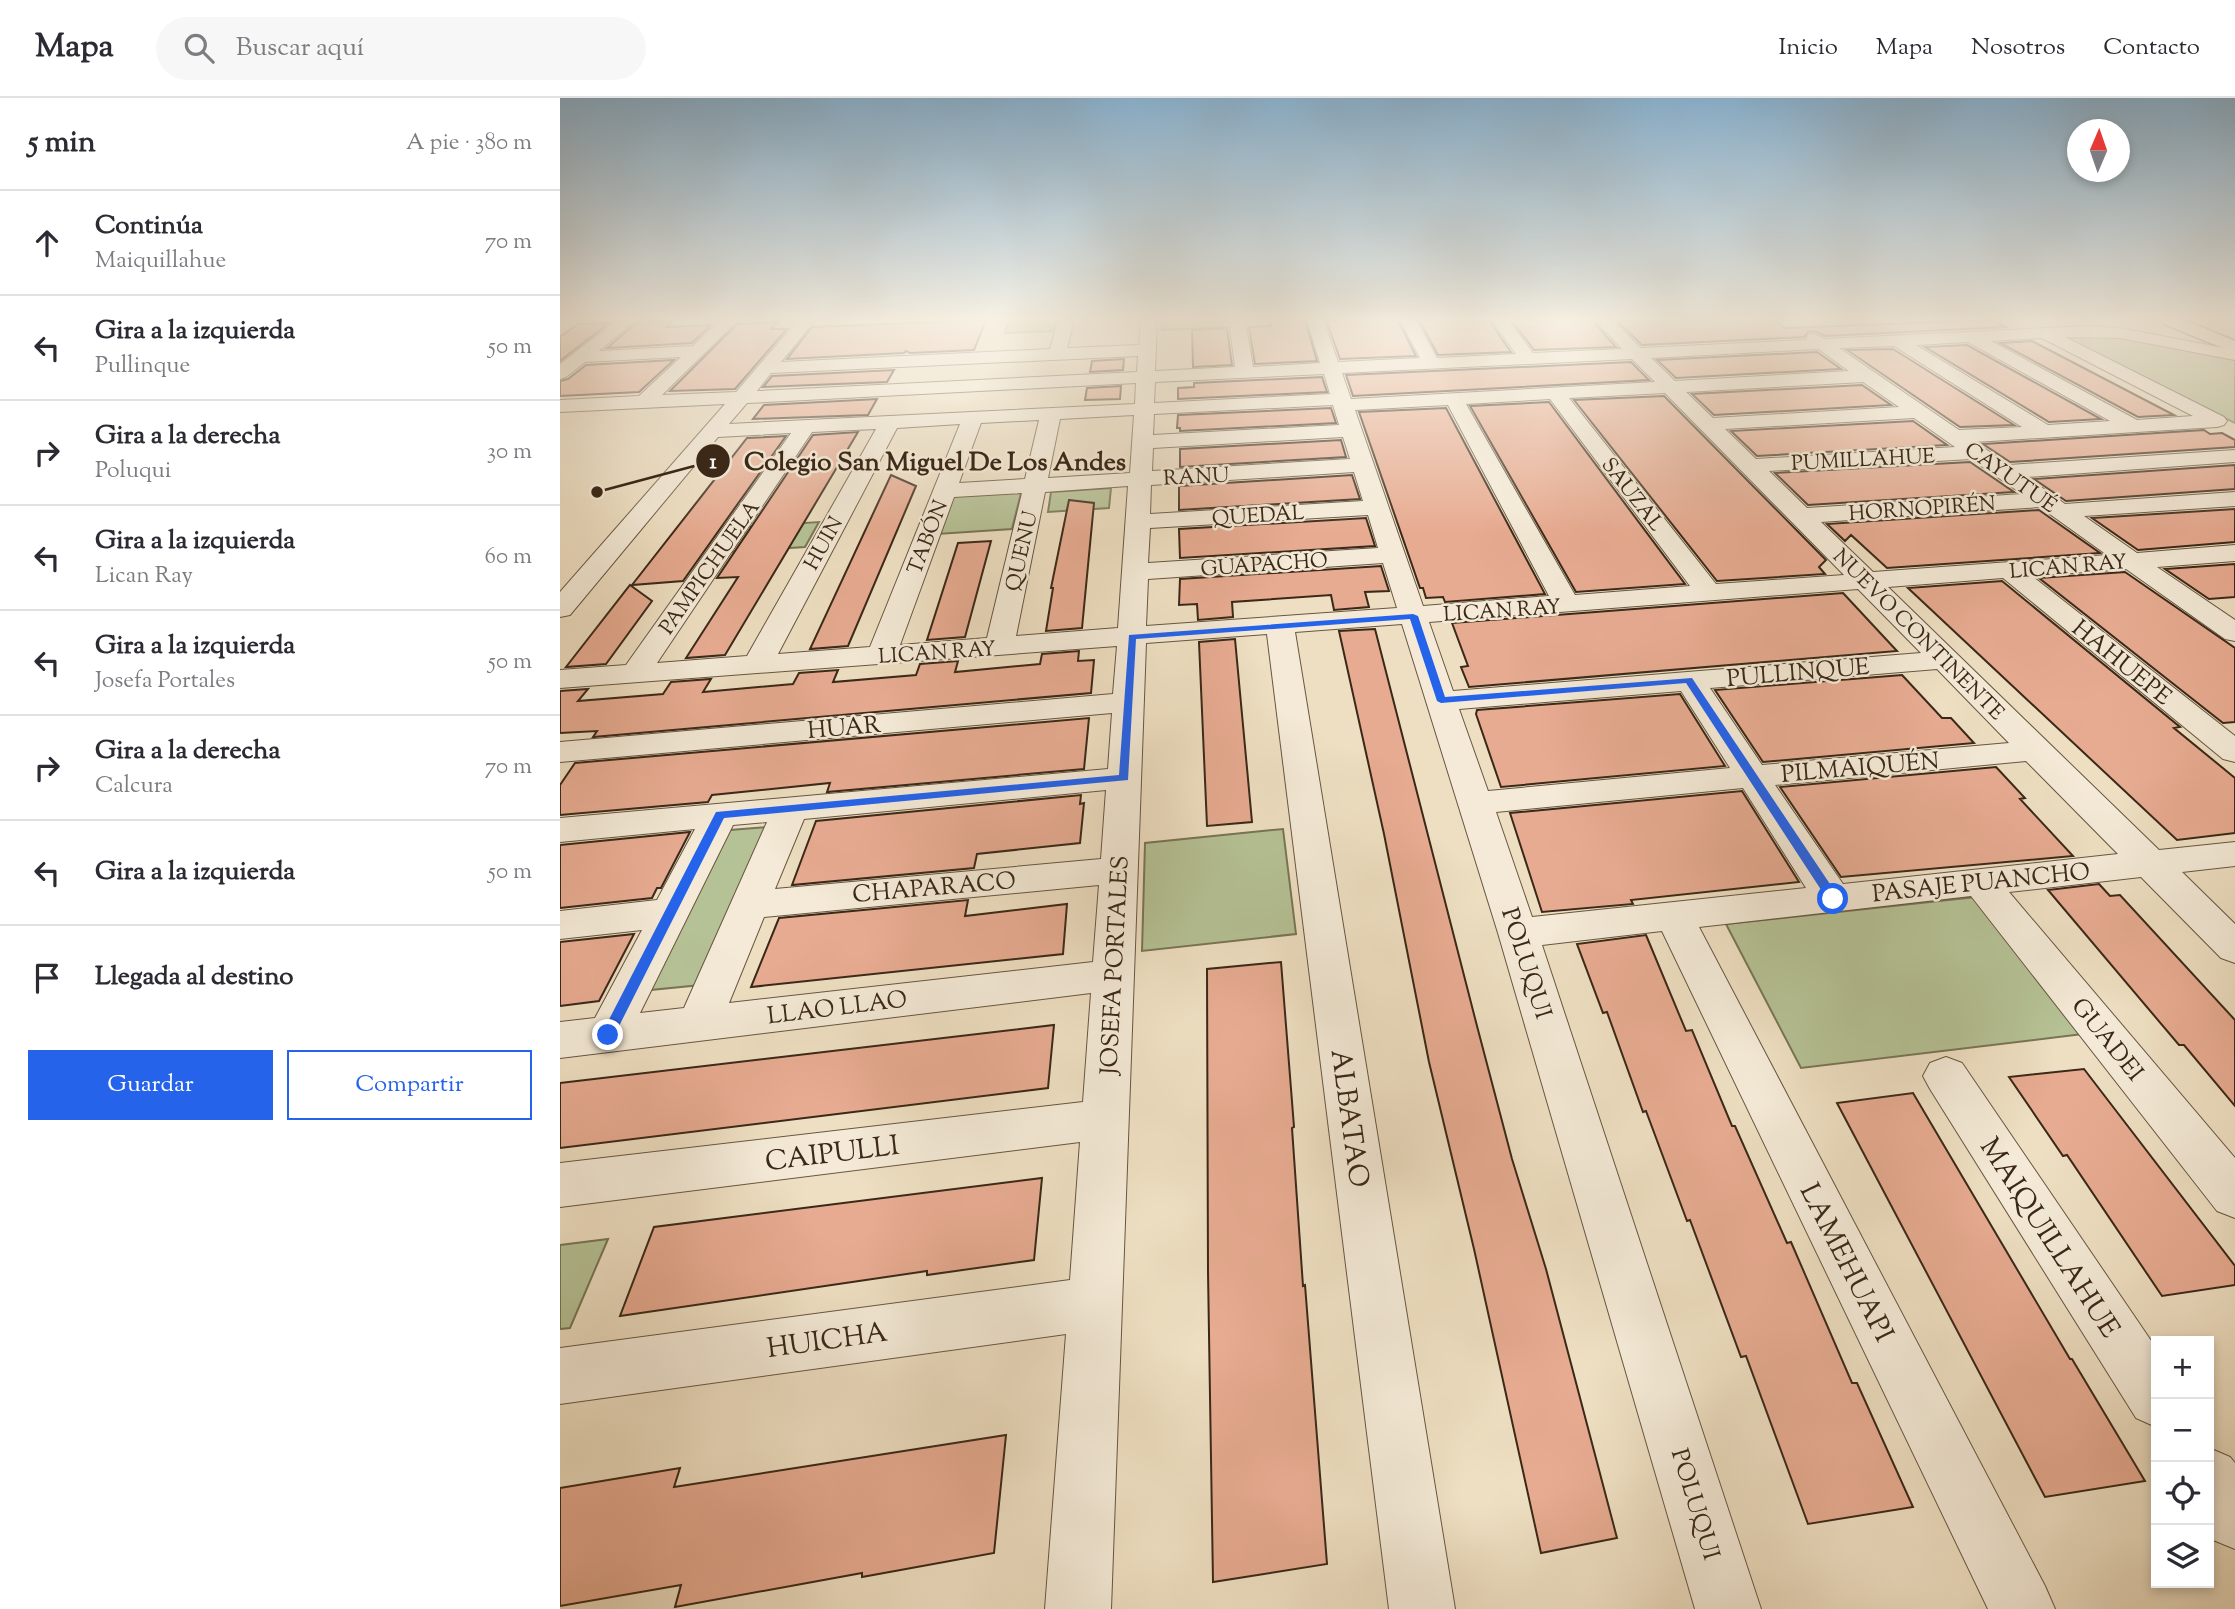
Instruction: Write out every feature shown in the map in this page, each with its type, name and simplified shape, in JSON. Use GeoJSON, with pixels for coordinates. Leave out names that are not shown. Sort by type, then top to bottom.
{"type":"FeatureCollection","features":[{"type":"Feature","properties":{"kind":"street"},"geometry":{"type":"LineString","coordinates":[[644,402],[656,391]]}},
{"type":"Feature","properties":{"kind":"street"},"geometry":{"type":"LineString","coordinates":[[560,609],[747,391]]}},
{"type":"Feature","properties":{"kind":"street"},"geometry":{"type":"LineString","coordinates":[[712,431],[1051,413],[1168,391]]}},
{"type":"Feature","properties":{"kind":"street"},"geometry":{"type":"LineString","coordinates":[[1291,391],[1346,413]]}},
{"type":"Feature","properties":{"kind":"street","name":"POLUQUI"},"geometry":{"type":"LineString","coordinates":[[1339,391],[1518,933],[1728,1609]]}},
{"type":"Feature","properties":{"kind":"street"},"geometry":{"type":"LineString","coordinates":[[1145,396],[1346,413],[1384,391]]}},
{"type":"Feature","properties":{"kind":"street"},"geometry":{"type":"LineString","coordinates":[[560,406],[741,397],[1145,396],[1346,413],[1454,398],[1603,391]]}},
{"type":"Feature","properties":{"kind":"street","name":"NUEVO CONTINENTE"},"geometry":{"type":"LineString","coordinates":[[1675,391],[2235,948]]}},
{"type":"Feature","properties":{"kind":"street","name":"CAYUTUÉ"},"geometry":{"type":"LineString","coordinates":[[1887,391],[2235,633]]}},
{"type":"Feature","properties":{"kind":"street"},"geometry":{"type":"LineString","coordinates":[[1978,391],[2043,431]]}},
{"type":"Feature","properties":{"kind":"street"},"geometry":{"type":"LineString","coordinates":[[2068,391],[2133,426]]}},
{"type":"Feature","properties":{"kind":"street"},"geometry":{"type":"LineString","coordinates":[[2157,391],[2226,426]]}},
{"type":"Feature","properties":{"kind":"street","name":"SAUZAL"},"geometry":{"type":"LineString","coordinates":[[1555,393],[1710,594]]}},
{"type":"Feature","properties":{"kind":"street","name":"RANU"},"geometry":{"type":"LineString","coordinates":[[944,491],[1035,485],[1145,396],[1346,413]]}},
{"type":"Feature","properties":{"kind":"street","name":"JOSEFA PORTALES"},"geometry":{"type":"LineString","coordinates":[[1079,1609],[1145,396]]}},
{"type":"Feature","properties":{"kind":"street"},"geometry":{"type":"LineString","coordinates":[[1454,398],[1567,605]]}},
{"type":"Feature","properties":{"kind":"street"},"geometry":{"type":"LineString","coordinates":[[1709,425],[1917,412]]}},
{"type":"Feature","properties":{"kind":"street","name":"QUENU"},"geometry":{"type":"LineString","coordinates":[[999,647],[1051,413]]}},
{"type":"Feature","properties":{"kind":"street","name":"TABÓN"},"geometry":{"type":"LineString","coordinates":[[881,656],[973,417]]}},
{"type":"Feature","properties":{"kind":"street","name":"HUIN"},"geometry":{"type":"LineString","coordinates":[[757,665],[890,422]]}},
{"type":"Feature","properties":{"kind":"street","name":"PAMPICHUELA"},"geometry":{"type":"LineString","coordinates":[[635,674],[806,426]]}},
{"type":"Feature","properties":{"kind":"street"},"geometry":{"type":"LineString","coordinates":[[1953,437],[2133,426],[2226,426]]}},
{"type":"Feature","properties":{"kind":"street","name":"PUMILLAHUE"},"geometry":{"type":"LineString","coordinates":[[1750,466],[1976,452]]}},
{"type":"Feature","properties":{"kind":"street"},"geometry":{"type":"LineString","coordinates":[[2004,472],[2235,456]]}},
{"type":"Feature","properties":{"kind":"street","name":"HORNOPIRÉN"},"geometry":{"type":"LineString","coordinates":[[1801,516],[2235,499]]}},
{"type":"Feature","properties":{"kind":"street","name":"QUEDAL"},"geometry":{"type":"LineString","coordinates":[[1138,522],[1377,507]]}},
{"type":"Feature","properties":{"kind":"street","name":"GUAPACHO"},"geometry":{"type":"LineString","coordinates":[[1135,572],[1393,555]]}},
{"type":"Feature","properties":{"kind":"street","name":"LICAN RAY"},"geometry":{"type":"LineString","coordinates":[[560,680],[2233,555]]}},
{"type":"Feature","properties":{"kind":"street","name":"HAHUEPE"},"geometry":{"type":"LineString","coordinates":[[2010,571],[2235,752]]}},
{"type":"Feature","properties":{"kind":"street","name":"ALBATAO"},"geometry":{"type":"LineString","coordinates":[[1280,626],[1422,1609]]}},
{"type":"Feature","properties":{"kind":"street","name":"PULLINQUE"},"geometry":{"type":"LineString","coordinates":[[1441,701],[1945,660]]}},
{"type":"Feature","properties":{"kind":"street"},"geometry":{"type":"LineString","coordinates":[[1689,680],[1833,899]]}},
{"type":"Feature","properties":{"kind":"street","name":"HUAR"},"geometry":{"type":"LineString","coordinates":[[560,752],[1128,702]]}},
{"type":"Feature","properties":{"kind":"street","name":"PILMAIQUÉN"},"geometry":{"type":"LineString","coordinates":[[1475,803],[2035,750]]}},
{"type":"Feature","properties":{"kind":"street"},"geometry":{"type":"LineString","coordinates":[[560,830],[1124,778]]}},
{"type":"Feature","properties":{"kind":"street"},"geometry":{"type":"LineString","coordinates":[[699,1023],[791,808]]}},
{"type":"Feature","properties":{"kind":"street"},"geometry":{"type":"LineString","coordinates":[[608,1035],[720,815]]}},
{"type":"Feature","properties":{"kind":"street","name":"PASAJE PUANCHO"},"geometry":{"type":"LineString","coordinates":[[1518,933],[2235,854]]}},
{"type":"Feature","properties":{"kind":"street","name":"CHAPARACO"},"geometry":{"type":"LineString","coordinates":[[749,905],[1119,870]]}},
{"type":"Feature","properties":{"kind":"street","name":"GUADEI"},"geometry":{"type":"LineString","coordinates":[[1980,882],[2235,1195]]}},
{"type":"Feature","properties":{"kind":"street"},"geometry":{"type":"LineString","coordinates":[[560,925],[670,913]]}},
{"type":"Feature","properties":{"kind":"street","name":"LAMEHUAPI"},"geometry":{"type":"LineString","coordinates":[[1674,916],[2022,1609]]}},
{"type":"Feature","properties":{"kind":"street","name":"LLAO LLAO"},"geometry":{"type":"LineString","coordinates":[[560,1040],[1113,975]]}},
{"type":"Feature","properties":{"kind":"street","name":"MAIQUILLAHUE"},"geometry":{"type":"LineString","coordinates":[[1946,1076],[2151,1390]]}},
{"type":"Feature","properties":{"kind":"street","name":"CAIPULLI"},"geometry":{"type":"LineString","coordinates":[[560,1185],[1105,1119]]}},
{"type":"Feature","properties":{"kind":"street","name":"HUICHA"},"geometry":{"type":"LineString","coordinates":[[560,1376],[1095,1303]]}},
{"type":"Feature","properties":{"kind":"street"},"geometry":{"type":"LineString","coordinates":[[2214,1486],[2235,1518]]}},
{"type":"Feature","properties":{"kind":"green space"},"geometry":{"type":"Polygon","coordinates":[[[2169,391],[2235,391],[2235,423],[2169,391]]]}},
{"type":"Feature","properties":{"kind":"green space"},"geometry":{"type":"Polygon","coordinates":[[[1111,488],[1109,508],[1048,512],[1051,492],[1111,488]]]}},
{"type":"Feature","properties":{"kind":"green space"},"geometry":{"type":"Polygon","coordinates":[[[1022,489],[1012,529],[938,534],[952,494],[1022,489]]]}},
{"type":"Feature","properties":{"kind":"green space"},"geometry":{"type":"Polygon","coordinates":[[[819,522],[805,547],[728,552],[744,527],[819,522]]]}},
{"type":"Feature","properties":{"kind":"green space"},"geometry":{"type":"Polygon","coordinates":[[[779,826],[711,984],[640,991],[718,831],[779,826]]]}},
{"type":"Feature","properties":{"kind":"green space"},"geometry":{"type":"Polygon","coordinates":[[[1283,829],[1296,934],[1142,951],[1145,843],[1283,829]]]}},
{"type":"Feature","properties":{"kind":"green space"},"geometry":{"type":"Polygon","coordinates":[[[1976,897],[2083,1034],[1801,1068],[1726,924],[1976,897]]]}},
{"type":"Feature","properties":{"kind":"green space"},"geometry":{"type":"Polygon","coordinates":[[[608,1239],[570,1328],[560,1329],[560,1245],[608,1239]]]}},
{"type":"Feature","properties":{"kind":"building"},"geometry":{"type":"Polygon","coordinates":[[[560,391],[641,391],[639,392],[560,396],[560,391]]]}},
{"type":"Feature","properties":{"kind":"building"},"geometry":{"type":"Polygon","coordinates":[[[1087,391],[1121,391],[1120,399],[1085,400],[1087,391]]]}},
{"type":"Feature","properties":{"kind":"building"},"geometry":{"type":"Polygon","coordinates":[[[1178,391],[1327,392],[1178,399],[1178,391]]]}},
{"type":"Feature","properties":{"kind":"building"},"geometry":{"type":"Polygon","coordinates":[[[1351,391],[1455,391],[1353,396],[1351,391]]]}},
{"type":"Feature","properties":{"kind":"building"},"geometry":{"type":"Polygon","coordinates":[[[1758,391],[1870,391],[1891,405],[1714,415],[1692,394],[1758,391]]]}},
{"type":"Feature","properties":{"kind":"building"},"geometry":{"type":"Polygon","coordinates":[[[1906,391],[1959,391],[2014,425],[1960,427],[1906,391]]]}},
{"type":"Feature","properties":{"kind":"building"},"geometry":{"type":"Polygon","coordinates":[[[1997,391],[2049,391],[2101,419],[2049,422],[1997,391]]]}},
{"type":"Feature","properties":{"kind":"building"},"geometry":{"type":"Polygon","coordinates":[[[2089,391],[2127,391],[2174,415],[2138,417],[2089,391]]]}},
{"type":"Feature","properties":{"kind":"building"},"geometry":{"type":"Polygon","coordinates":[[[1664,396],[1826,560],[1819,567],[1825,574],[1717,581],[1574,400],[1664,396]]]}},
{"type":"Feature","properties":{"kind":"building"},"geometry":{"type":"Polygon","coordinates":[[[877,399],[868,415],[753,419],[764,405],[877,399]]]}},
{"type":"Feature","properties":{"kind":"building"},"geometry":{"type":"Polygon","coordinates":[[[1549,402],[1685,584],[1576,592],[1470,406],[1549,402]]]}},
{"type":"Feature","properties":{"kind":"building"},"geometry":{"type":"Polygon","coordinates":[[[1331,408],[1336,423],[1180,431],[1180,428],[1177,428],[1178,415],[1331,408]]]}},
{"type":"Feature","properties":{"kind":"building"},"geometry":{"type":"Polygon","coordinates":[[[1446,408],[1545,594],[1445,602],[1443,597],[1426,598],[1423,588],[1420,588],[1359,412],[1446,408]]]}},
{"type":"Feature","properties":{"kind":"building"},"geometry":{"type":"Polygon","coordinates":[[[1913,421],[1947,445],[1757,456],[1731,431],[1913,421]]]}},
{"type":"Feature","properties":{"kind":"building"},"geometry":{"type":"Polygon","coordinates":[[[2204,430],[2210,434],[2222,433],[2235,440],[2235,447],[2010,462],[1983,444],[2204,430]]]}},
{"type":"Feature","properties":{"kind":"building"},"geometry":{"type":"Polygon","coordinates":[[[858,432],[725,655],[686,658],[738,577],[717,578],[813,435],[858,432]]]}},
{"type":"Feature","properties":{"kind":"building"},"geometry":{"type":"Polygon","coordinates":[[[786,436],[683,581],[632,585],[747,438],[786,436]]]}},
{"type":"Feature","properties":{"kind":"building"},"geometry":{"type":"Polygon","coordinates":[[[1341,440],[1346,457],[1180,467],[1180,449],[1341,440]]]}},
{"type":"Feature","properties":{"kind":"building"},"geometry":{"type":"Polygon","coordinates":[[[1970,462],[2014,492],[1808,505],[1775,473],[1970,462]]]}},
{"type":"Feature","properties":{"kind":"building"},"geometry":{"type":"Polygon","coordinates":[[[2235,465],[2235,489],[2066,501],[2034,479],[2235,465]]]}},
{"type":"Feature","properties":{"kind":"building"},"geometry":{"type":"Polygon","coordinates":[[[891,475],[916,486],[848,646],[810,649],[891,475]]]}},
{"type":"Feature","properties":{"kind":"building"},"geometry":{"type":"Polygon","coordinates":[[[1352,475],[1360,499],[1179,510],[1179,486],[1352,475]]]}},
{"type":"Feature","properties":{"kind":"building"},"geometry":{"type":"Polygon","coordinates":[[[1069,500],[1094,503],[1082,628],[1046,631],[1051,588],[1069,500]]]}},
{"type":"Feature","properties":{"kind":"building"},"geometry":{"type":"Polygon","coordinates":[[[2235,509],[2235,542],[2138,550],[2092,518],[2235,509]]]}},
{"type":"Feature","properties":{"kind":"building"},"geometry":{"type":"Polygon","coordinates":[[[2039,510],[2100,553],[1887,568],[1851,535],[1845,541],[1827,524],[2039,510]]]}},
{"type":"Feature","properties":{"kind":"building"},"geometry":{"type":"Polygon","coordinates":[[[1366,518],[1375,546],[1180,558],[1179,529],[1366,518]]]}},
{"type":"Feature","properties":{"kind":"building"},"geometry":{"type":"Polygon","coordinates":[[[991,541],[965,637],[927,640],[958,543],[991,541]]]}},
{"type":"Feature","properties":{"kind":"building"},"geometry":{"type":"Polygon","coordinates":[[[2235,564],[2235,597],[2209,599],[2165,569],[2235,564]]]}},
{"type":"Feature","properties":{"kind":"building"},"geometry":{"type":"Polygon","coordinates":[[[1381,566],[1389,591],[1365,592],[1369,607],[1334,610],[1331,595],[1232,602],[1233,617],[1198,620],[1197,604],[1179,605],[1180,579],[1381,566]]]}},
{"type":"Feature","properties":{"kind":"building"},"geometry":{"type":"Polygon","coordinates":[[[2125,572],[2235,648],[2235,722],[2223,723],[2039,578],[2125,572]]]}},
{"type":"Feature","properties":{"kind":"building"},"geometry":{"type":"Polygon","coordinates":[[[2002,581],[2180,727],[2174,728],[2235,778],[2235,833],[2177,840],[1908,588],[2002,581]]]}},
{"type":"Feature","properties":{"kind":"building"},"geometry":{"type":"Polygon","coordinates":[[[630,585],[652,601],[606,664],[566,667],[630,585]]]}},
{"type":"Feature","properties":{"kind":"building"},"geometry":{"type":"Polygon","coordinates":[[[1843,593],[1897,651],[1469,687],[1461,667],[1468,666],[1452,623],[1843,593]]]}},
{"type":"Feature","properties":{"kind":"building"},"geometry":{"type":"Polygon","coordinates":[[[1375,629],[1512,1159],[1546,1269],[1617,1538],[1541,1553],[1474,1249],[1429,1062],[1384,834],[1339,631],[1375,629]]]}},
{"type":"Feature","properties":{"kind":"building"},"geometry":{"type":"Polygon","coordinates":[[[1235,639],[1252,822],[1207,826],[1199,642],[1235,639]]]}},
{"type":"Feature","properties":{"kind":"building"},"geometry":{"type":"Polygon","coordinates":[[[1079,651],[1078,661],[1094,660],[1091,693],[593,737],[597,731],[560,733],[560,691],[588,689],[578,701],[663,694],[671,682],[711,679],[703,692],[793,684],[799,673],[838,670],[833,682],[916,675],[920,664],[958,661],[955,672],[1040,664],[1042,654],[1079,651]]]}},
{"type":"Feature","properties":{"kind":"building"},"geometry":{"type":"Polygon","coordinates":[[[1902,675],[1942,718],[1951,718],[1974,743],[1763,762],[1715,690],[1902,675]]]}},
{"type":"Feature","properties":{"kind":"building"},"geometry":{"type":"Polygon","coordinates":[[[1680,694],[1725,766],[1501,787],[1476,714],[1477,710],[1680,694]]]}},
{"type":"Feature","properties":{"kind":"building"},"geometry":{"type":"Polygon","coordinates":[[[1089,718],[1084,769],[827,792],[830,783],[712,795],[708,802],[560,815],[560,785],[575,763],[1089,718]]]}},
{"type":"Feature","properties":{"kind":"building"},"geometry":{"type":"Polygon","coordinates":[[[1996,767],[2025,798],[2020,799],[2073,856],[1841,877],[1780,787],[1996,767]]]}},
{"type":"Feature","properties":{"kind":"building"},"geometry":{"type":"Polygon","coordinates":[[[1742,791],[1799,882],[1631,900],[1633,904],[1542,912],[1510,813],[1742,791]]]}},
{"type":"Feature","properties":{"kind":"building"},"geometry":{"type":"Polygon","coordinates":[[[1081,795],[1080,804],[1084,803],[1080,843],[977,854],[974,868],[792,885],[816,821],[1081,795]]]}},
{"type":"Feature","properties":{"kind":"building"},"geometry":{"type":"Polygon","coordinates":[[[690,832],[661,888],[657,888],[652,898],[560,908],[560,845],[690,832]]]}},
{"type":"Feature","properties":{"kind":"building"},"geometry":{"type":"Polygon","coordinates":[[[2099,884],[2110,896],[2120,895],[2235,1020],[2235,1106],[2184,1045],[2179,1045],[2048,890],[2099,884]]]}},
{"type":"Feature","properties":{"kind":"building"},"geometry":{"type":"Polygon","coordinates":[[[968,900],[965,916],[1067,904],[1063,954],[751,987],[779,918],[968,900]]]}},
{"type":"Feature","properties":{"kind":"building"},"geometry":{"type":"Polygon","coordinates":[[[634,934],[599,1001],[560,1006],[560,942],[634,934]]]}},
{"type":"Feature","properties":{"kind":"building"},"geometry":{"type":"Polygon","coordinates":[[[1646,935],[1686,1031],[1692,1030],[1732,1126],[1735,1126],[1787,1243],[1791,1242],[1852,1383],[1857,1383],[1913,1507],[1808,1524],[1746,1356],[1741,1357],[1690,1220],[1687,1221],[1646,1111],[1643,1112],[1607,1012],[1603,1013],[1577,944],[1646,935]]]}},
{"type":"Feature","properties":{"kind":"building"},"geometry":{"type":"Polygon","coordinates":[[[1281,962],[1303,1286],[1305,1285],[1327,1564],[1213,1582],[1207,969],[1281,962]]]}},
{"type":"Feature","properties":{"kind":"building"},"geometry":{"type":"Polygon","coordinates":[[[1054,1025],[1048,1088],[560,1148],[560,1083],[1054,1025]]]}},
{"type":"Feature","properties":{"kind":"building"},"geometry":{"type":"Polygon","coordinates":[[[2084,1069],[2235,1266],[2235,1285],[2162,1296],[2067,1155],[2063,1156],[2009,1077],[2084,1069]]]}},
{"type":"Feature","properties":{"kind":"building"},"geometry":{"type":"Polygon","coordinates":[[[1913,1093],[2145,1481],[2045,1497],[1837,1103],[1913,1093]]]}},
{"type":"Feature","properties":{"kind":"building"},"geometry":{"type":"Polygon","coordinates":[[[1042,1178],[1034,1260],[927,1275],[927,1271],[620,1316],[654,1227],[1042,1178]]]}},
{"type":"Feature","properties":{"kind":"building"},"geometry":{"type":"Polygon","coordinates":[[[1006,1435],[994,1553],[862,1577],[862,1573],[675,1607],[681,1585],[560,1606],[560,1488],[680,1468],[674,1487],[1006,1435]]]}},
{"type":"Feature","properties":{"kind":"place","name":"Colegio San Miguel De Los Andes"},"geometry":{"type":"Point","coordinates":[597,492]}},
{"type":"Feature","properties":{"kind":"route"},"geometry":{"type":"LineString","coordinates":[[608,1035],[720,815],[1124,778],[1132,637],[1413,616],[1441,701],[1689,680],[1833,899]]}}]}
